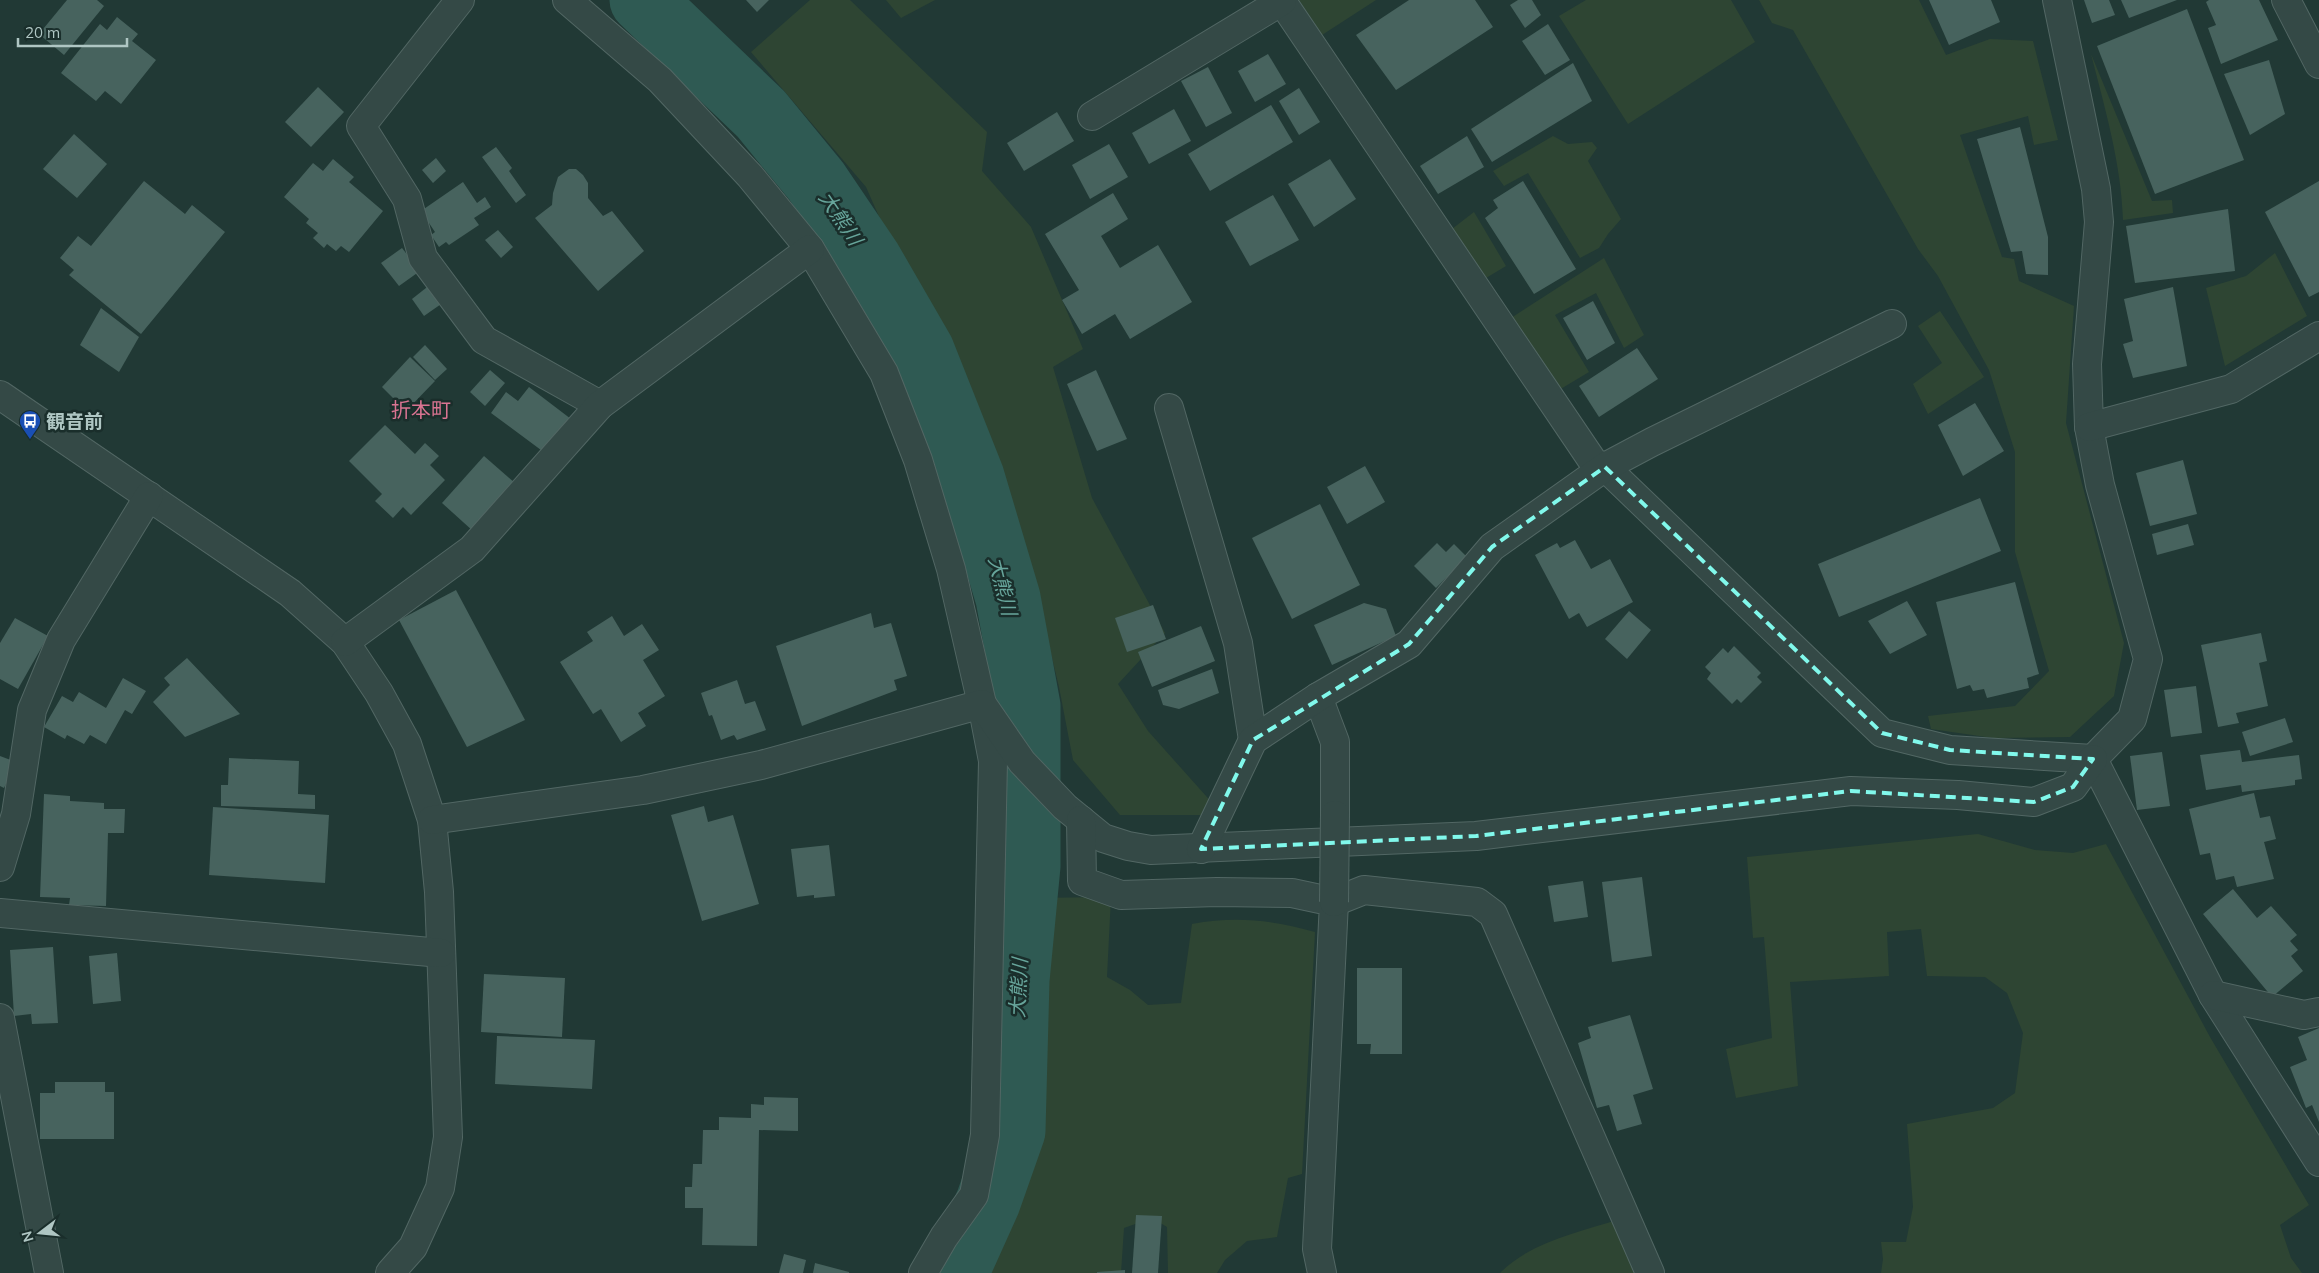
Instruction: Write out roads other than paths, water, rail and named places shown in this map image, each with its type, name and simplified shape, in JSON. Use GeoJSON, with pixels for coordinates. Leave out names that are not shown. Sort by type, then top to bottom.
{"type":"FeatureCollection","features":[{"type":"Feature","properties":{"kind":"street"},"geometry":{"type":"LineString","coordinates":[[460,0],[361,126],[407,200],[423,258],[484,340],[600,406]]}},
{"type":"Feature","properties":{"kind":"street"},"geometry":{"type":"LineString","coordinates":[[567,0],[660,80],[750,176],[810,248],[884,373],[918,460],[951,570],[993,761],[985,1135],[974,1194],[944,1237],[923,1273]]}},
{"type":"Feature","properties":{"kind":"street"},"geometry":{"type":"LineString","coordinates":[[1092,116],[1282,0],[1594,463],[1605,467],[1882,733],[1950,750],[2093,759]]}},
{"type":"Feature","properties":{"kind":"street"},"geometry":{"type":"LineString","coordinates":[[982,704],[1022,762],[1073,814],[1102,838],[1128,846],[1151,850],[1476,836],[1851,791],[1958,795],[2034,802],[2073,787],[2093,759],[2132,719],[2148,660],[2100,485],[2089,427],[2087,364],[2099,222],[2096,189],[2057,0]]}},
{"type":"Feature","properties":{"kind":"street"},"geometry":{"type":"LineString","coordinates":[[2286,0],[2319,64]]}},
{"type":"Feature","properties":{"kind":"street"},"geometry":{"type":"LineString","coordinates":[[345,642],[472,549],[600,406],[810,248]]}},
{"type":"Feature","properties":{"kind":"street"},"geometry":{"type":"LineString","coordinates":[[1201,848],[1253,740],[1318,697],[1409,644],[1492,547],[1605,467],[1892,324]]}},
{"type":"Feature","properties":{"kind":"street"},"geometry":{"type":"LineString","coordinates":[[2089,427],[2232,389],[2319,336]]}},
{"type":"Feature","properties":{"kind":"street"},"geometry":{"type":"LineString","coordinates":[[0,395],[290,593],[345,642],[379,693],[407,744],[432,820],[439,892],[448,1137],[440,1188],[413,1248],[390,1273]]}},
{"type":"Feature","properties":{"kind":"street"},"geometry":{"type":"LineString","coordinates":[[1169,408],[1238,642],[1253,740]]}},
{"type":"Feature","properties":{"kind":"street"},"geometry":{"type":"LineString","coordinates":[[0,867],[16,814],[32,710],[61,640],[149,496]]}},
{"type":"Feature","properties":{"kind":"street"},"geometry":{"type":"LineString","coordinates":[[1318,697],[1335,742],[1334,902],[1317,1248],[1322,1273]]}},
{"type":"Feature","properties":{"kind":"street"},"geometry":{"type":"LineString","coordinates":[[432,820],[652,788],[761,765],[982,704]]}},
{"type":"Feature","properties":{"kind":"street"},"geometry":{"type":"LineString","coordinates":[[2093,759],[2213,995],[2319,1162]]}},
{"type":"Feature","properties":{"kind":"street"},"geometry":{"type":"LineString","coordinates":[[1073,814],[1082,881],[1121,895],[1217,892],[1292,894],[1334,902],[1364,890],[1477,902],[1492,914],[1650,1273]]}},
{"type":"Feature","properties":{"kind":"street"},"geometry":{"type":"LineString","coordinates":[[0,913],[441,953]]}},
{"type":"Feature","properties":{"kind":"street"},"geometry":{"type":"LineString","coordinates":[[2213,995],[2304,1016],[2319,1012]]}},
{"type":"Feature","properties":{"kind":"street"},"geometry":{"type":"LineString","coordinates":[[0,1018],[49,1273]]}},
{"type":"Feature","properties":{"kind":"street"},"geometry":{"type":"LineString","coordinates":[[413,1248],[421,1273]]}},
{"type":"Feature","properties":{"kind":"waterway","name":"大熊川"},"geometry":{"type":"LineString","coordinates":[[642,0],[761,114],[816,181],[870,261],[922,351],[972,477],[1008,598],[1028,706],[1028,866],[1017,980],[1013,1131],[988,1202],[956,1273]]}},
{"type":"Feature","properties":{"kind":"place","name":"観音前"},"geometry":{"type":"Point","coordinates":[30,440]}},
{"type":"Feature","properties":{"kind":"district","name":"折本町"},"geometry":{"type":"Point","coordinates":[421,409]}}]}
